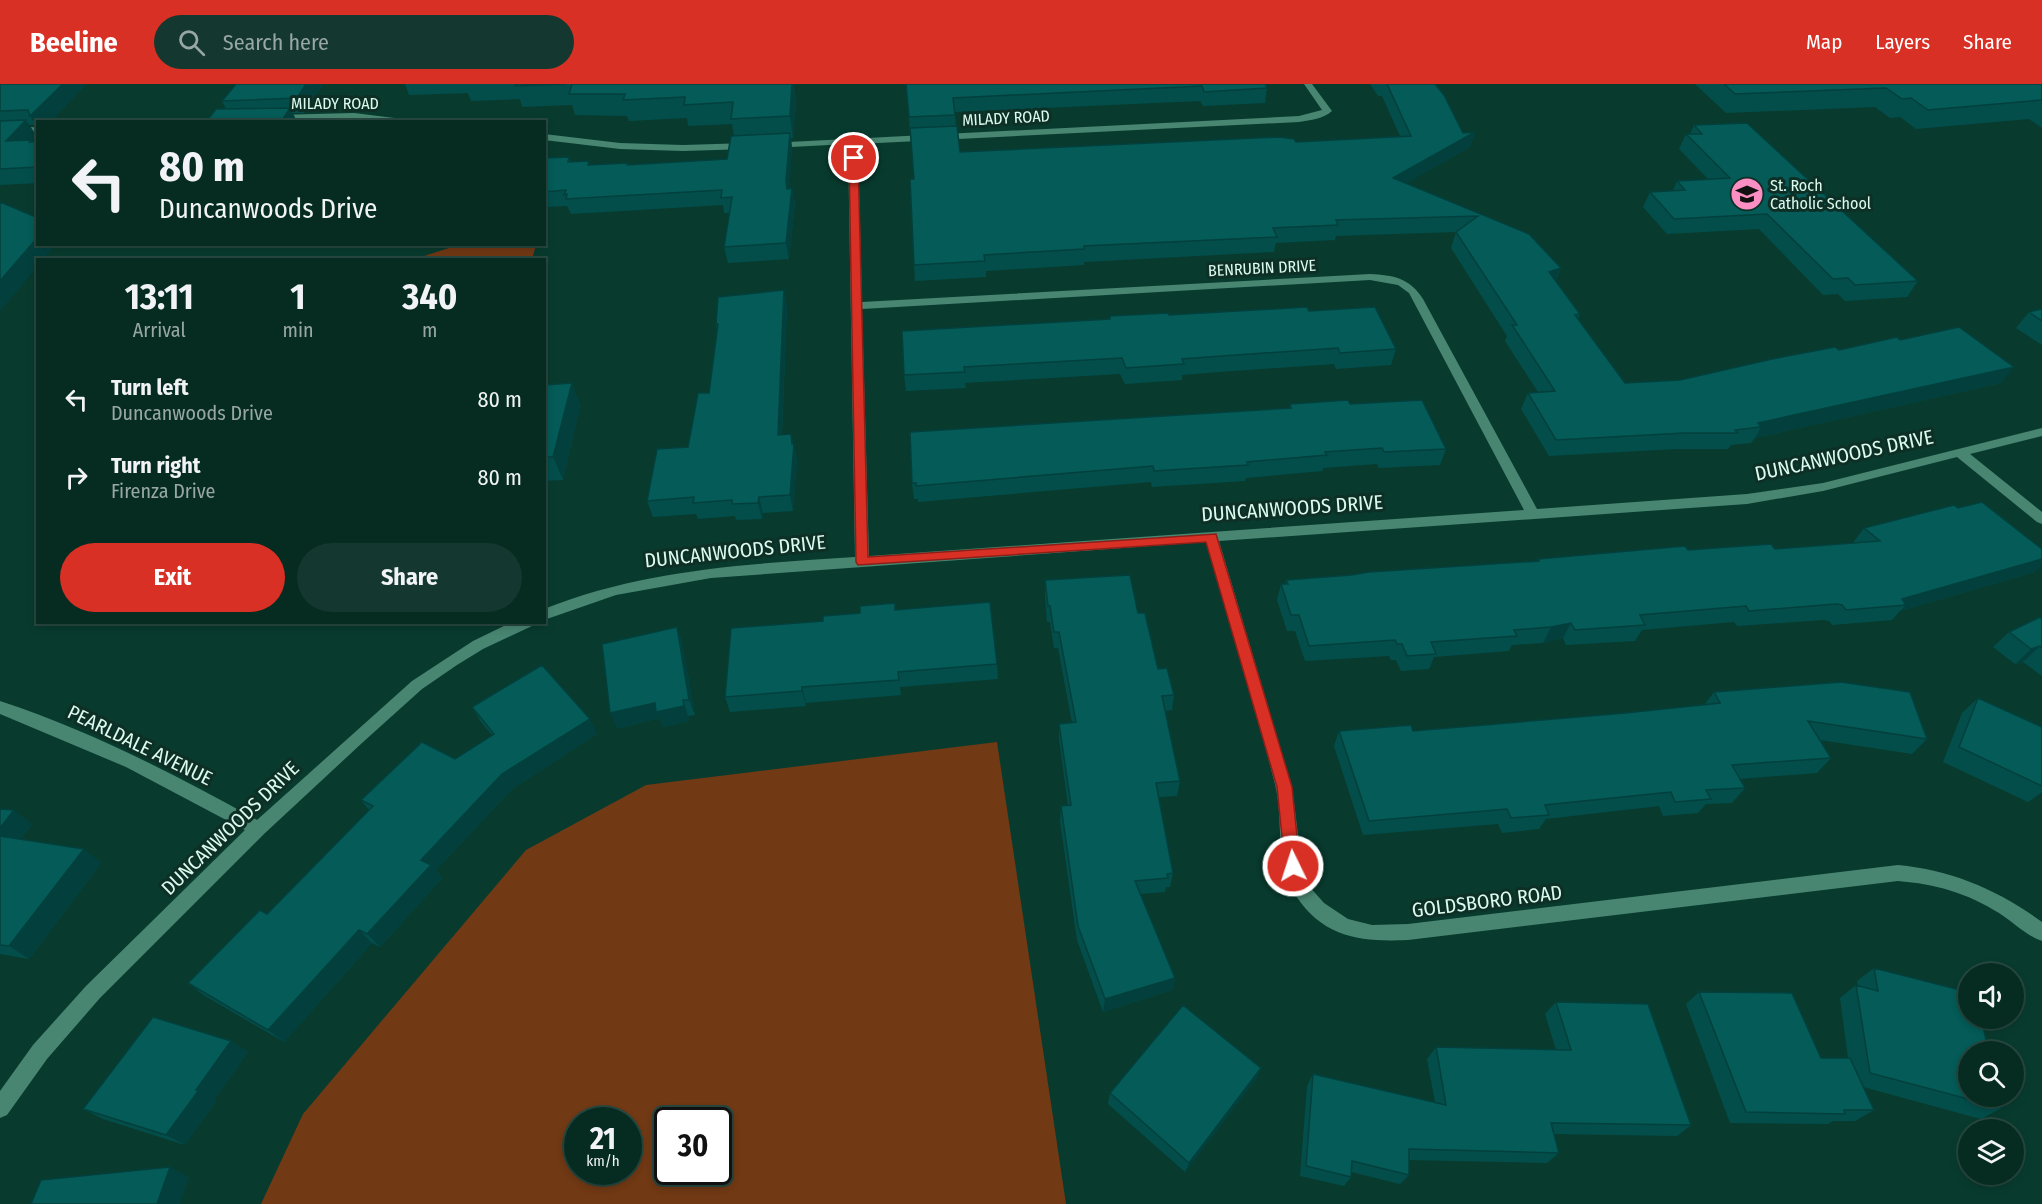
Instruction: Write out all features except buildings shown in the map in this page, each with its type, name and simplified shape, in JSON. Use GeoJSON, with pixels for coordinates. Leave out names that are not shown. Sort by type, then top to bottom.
{"type":"FeatureCollection","features":[{"type":"Feature","properties":{"kind":"street","name":"MILADY ROAD"},"geometry":{"type":"LineString","coordinates":[[546,137],[620,146],[683,148],[853,142],[1321,115],[1327,111],[1308,84]]}},
{"type":"Feature","properties":{"kind":"street","name":"MILADY ROAD"},"geometry":{"type":"LineString","coordinates":[[266,119],[354,116],[400,120]]}},
{"type":"Feature","properties":{"kind":"street"},"geometry":{"type":"LineString","coordinates":[[0,131],[36,130]]}},
{"type":"Feature","properties":{"kind":"street"},"geometry":{"type":"LineString","coordinates":[[853,142],[862,562]]}},
{"type":"Feature","properties":{"kind":"street","name":"BENRUBIN DRIVE"},"geometry":{"type":"LineString","coordinates":[[857,306],[1390,278],[1405,283],[1415,293],[1427,320],[1532,513]]}},
{"type":"Feature","properties":{"kind":"street","name":"DUNCANWOODS DRIVE"},"geometry":{"type":"LineString","coordinates":[[546,614],[605,592],[669,578],[737,570],[1748,499],[1786,494],[2042,432]]}},
{"type":"Feature","properties":{"kind":"street"},"geometry":{"type":"LineString","coordinates":[[1959,452],[2042,519]]}},
{"type":"Feature","properties":{"kind":"street","name":"GOLDSBORO ROAD"},"geometry":{"type":"LineString","coordinates":[[1211,537],[1284,787],[1293,866],[1300,889],[1317,909],[1344,927],[1372,933],[1408,932],[1898,873],[1935,877],[1971,889],[2019,915],[2042,933]]}},
{"type":"Feature","properties":{"kind":"street","name":"DUNCANWOODS DRIVE"},"geometry":{"type":"LineString","coordinates":[[0,1108],[40,1052],[93,992],[258,829],[417,685],[478,645],[523,624]]}},
{"type":"Feature","properties":{"kind":"street","name":"PEARLDALE AVENUE"},"geometry":{"type":"LineString","coordinates":[[0,706],[45,723],[123,758],[258,829]]}},
{"type":"Feature","properties":{"kind":"shaded area"},"geometry":{"type":"Polygon","coordinates":[[[455,246],[536,246],[532,258],[418,258],[455,246]]]}},
{"type":"Feature","properties":{"kind":"shaded area"},"geometry":{"type":"Polygon","coordinates":[[[997,742],[1066,1204],[261,1204],[303,1114],[526,850],[646,785],[997,742]]]}},
{"type":"Feature","properties":{"kind":"place","name":"St. Roch Catholic School"},"geometry":{"type":"Point","coordinates":[1747,194]}},
{"type":"Feature","properties":{"kind":"route"},"geometry":{"type":"LineString","coordinates":[[854,158],[862,562],[1211,537],[1284,787],[1293,866]]}}]}
